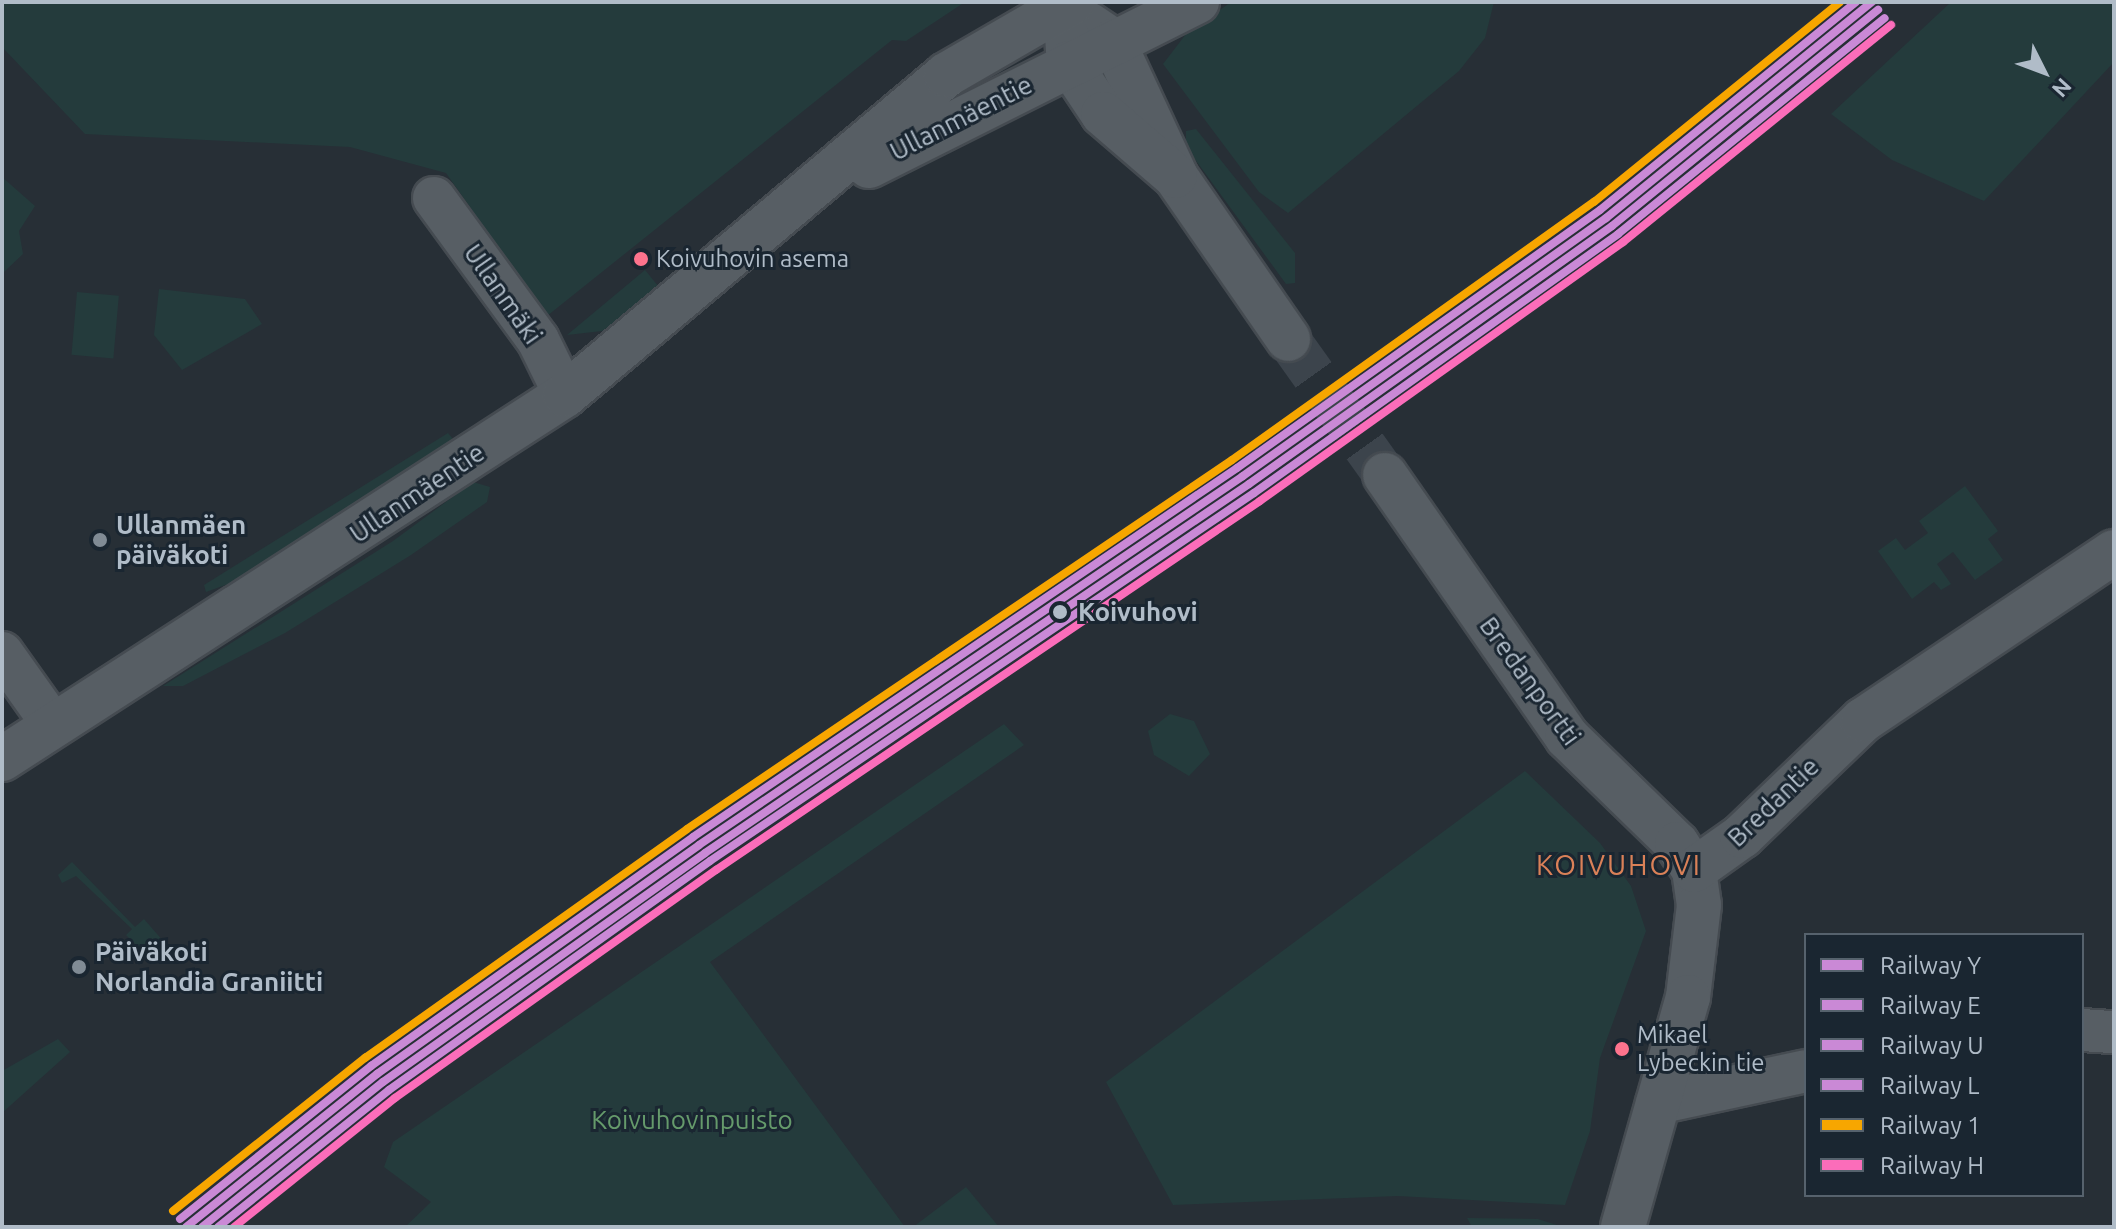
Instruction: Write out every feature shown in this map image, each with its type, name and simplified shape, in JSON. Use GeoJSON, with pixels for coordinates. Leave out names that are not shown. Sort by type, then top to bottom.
{"type":"FeatureCollection","features":[{"type":"Feature","properties":{"kind":"street","name":"Ullanmäentie"},"geometry":{"type":"LineString","coordinates":[[810,196],[1069,63],[1197,2]]}},
{"type":"Feature","properties":{"kind":"street","name":"Ullanmäentie"},"geometry":{"type":"LineString","coordinates":[[2,759],[51,722],[338,547],[565,395],[810,196],[946,75],[1068,4]]}},
{"type":"Feature","properties":{"kind":"street"},"geometry":{"type":"LineString","coordinates":[[1068,4],[1113,41],[1176,177],[1288,339]]}},
{"type":"Feature","properties":{"kind":"street"},"geometry":{"type":"LineString","coordinates":[[1068,4],[1069,63],[1120,134],[1176,177]]}},
{"type":"Feature","properties":{"kind":"street","name":"Ullanmäki"},"geometry":{"type":"LineString","coordinates":[[434,198],[538,340],[565,395]]}},
{"type":"Feature","properties":{"kind":"street","name":"Bredanportti"},"geometry":{"type":"LineString","coordinates":[[1385,475],[1567,737],[1677,844],[1694,870]]}},
{"type":"Feature","properties":{"kind":"street","name":"Bredantie"},"geometry":{"type":"LineString","coordinates":[[1694,870],[1742,836],[1863,720],[2114,552]]}},
{"type":"Feature","properties":{"kind":"street"},"geometry":{"type":"LineString","coordinates":[[2,653],[51,722]]}},
{"type":"Feature","properties":{"kind":"street"},"geometry":{"type":"LineString","coordinates":[[1623,1227],[1688,997],[1699,905],[1694,870]]}},
{"type":"Feature","properties":{"kind":"street"},"geometry":{"type":"LineString","coordinates":[[2084,1030],[2114,1032]]}},
{"type":"Feature","properties":{"kind":"street"},"geometry":{"type":"LineString","coordinates":[[1657,1103],[1804,1071]]}},
{"type":"Feature","properties":{"kind":"green space"},"geometry":{"type":"Polygon","coordinates":[[[2,2],[965,2],[906,41],[892,40],[547,316],[446,173],[350,147],[85,134],[2,47],[2,2]]]}},
{"type":"Feature","properties":{"kind":"green space"},"geometry":{"type":"Polygon","coordinates":[[[1231,2],[1494,2],[1485,38],[1459,71],[1288,213],[1259,192],[1163,64],[1186,34],[1231,2]]]}},
{"type":"Feature","properties":{"kind":"green space"},"geometry":{"type":"Polygon","coordinates":[[[1951,2],[2114,2],[2114,62],[1984,201],[1892,160],[1831,114],[1951,2]]]}},
{"type":"Feature","properties":{"kind":"green space"},"geometry":{"type":"Polygon","coordinates":[[[1196,129],[1295,253],[1295,283],[1286,284],[1186,147],[1186,131],[1196,129]]]}},
{"type":"Feature","properties":{"kind":"green space"},"geometry":{"type":"Polygon","coordinates":[[[2,177],[35,206],[19,231],[23,254],[4,272],[2,177]]]}},
{"type":"Feature","properties":{"kind":"green space"},"geometry":{"type":"Polygon","coordinates":[[[645,270],[659,287],[622,318],[602,331],[567,335],[645,270]]]}},
{"type":"Feature","properties":{"kind":"green space"},"geometry":{"type":"Polygon","coordinates":[[[159,289],[245,299],[262,324],[182,370],[154,335],[159,289]]]}},
{"type":"Feature","properties":{"kind":"green space"},"geometry":{"type":"Polygon","coordinates":[[[77,292],[119,296],[113,358],[72,355],[77,292]]]}},
{"type":"Feature","properties":{"kind":"green space"},"geometry":{"type":"Polygon","coordinates":[[[448,433],[458,445],[264,571],[206,592],[204,585],[448,433]]]}},
{"type":"Feature","properties":{"kind":"green space"},"geometry":{"type":"Polygon","coordinates":[[[473,482],[490,487],[487,502],[411,555],[285,633],[183,686],[163,686],[393,541],[473,482]]]}},
{"type":"Feature","properties":{"kind":"green space"},"geometry":{"type":"Polygon","coordinates":[[[1965,486],[1998,531],[1988,539],[2003,560],[1975,580],[1953,552],[1937,564],[1951,584],[1941,590],[1934,582],[1912,599],[1878,551],[1896,538],[1905,550],[1928,533],[1919,521],[1965,486]]]}},
{"type":"Feature","properties":{"kind":"green space"},"geometry":{"type":"Polygon","coordinates":[[[1170,714],[1194,721],[1210,754],[1189,776],[1154,755],[1148,731],[1170,714]]]}},
{"type":"Feature","properties":{"kind":"green space","name":"Koivuhovinpuisto"},"geometry":{"type":"Polygon","coordinates":[[[1004,724],[1024,745],[710,962],[905,1227],[405,1227],[431,1202],[384,1167],[393,1142],[1004,724]]]}},
{"type":"Feature","properties":{"kind":"green space"},"geometry":{"type":"Polygon","coordinates":[[[1525,771],[1600,843],[1631,886],[1646,931],[1600,1058],[1590,1131],[1565,1205],[1398,1196],[1173,1205],[1106,1082],[1525,771]]]}},
{"type":"Feature","properties":{"kind":"green space"},"geometry":{"type":"Polygon","coordinates":[[[72,862],[135,927],[144,919],[164,942],[148,957],[126,935],[132,929],[76,876],[62,883],[58,875],[72,862]]]}},
{"type":"Feature","properties":{"kind":"green space"},"geometry":{"type":"Polygon","coordinates":[[[58,1039],[70,1052],[2,1113],[2,1071],[58,1039]]]}},
{"type":"Feature","properties":{"kind":"green space"},"geometry":{"type":"Polygon","coordinates":[[[966,1187],[999,1227],[913,1227],[966,1187]]]}},
{"type":"Feature","properties":{"kind":"green space"},"geometry":{"type":"Polygon","coordinates":[[[1467,1218],[1538,1219],[1563,1227],[1472,1227],[1467,1218]]]}},
{"type":"Feature","properties":{"kind":"tunnel"},"geometry":{"type":"LineString","coordinates":[[1288,339],[1385,475]]}},
{"type":"Feature","properties":{"kind":"rail line","name":"1"},"geometry":{"type":"LineString","coordinates":[[173,1211],[365,1058],[687,829],[1232,460],[1594,202],[1840,2]]}},
{"type":"Feature","properties":{"kind":"rail line","name":"U"},"geometry":{"type":"LineString","coordinates":[[180,1219],[371,1066],[693,837],[1237,468],[1600,210],[1856,2]]}},
{"type":"Feature","properties":{"kind":"rail line","name":"Y"},"geometry":{"type":"LineString","coordinates":[[186,1227],[377,1074],[699,845],[1243,476],[1606,218],[1872,2]]}},
{"type":"Feature","properties":{"kind":"rail line","name":"E"},"geometry":{"type":"LineString","coordinates":[[202,1227],[383,1082],[705,853],[1249,484],[1612,226],[1878,10]]}},
{"type":"Feature","properties":{"kind":"rail line","name":"L"},"geometry":{"type":"LineString","coordinates":[[218,1227],[389,1090],[710,861],[1254,493],[1618,234],[1885,18]]}},
{"type":"Feature","properties":{"kind":"rail line","name":"H"},"geometry":{"type":"LineString","coordinates":[[234,1227],[395,1098],[716,870],[1260,501],[1623,242],[1891,25]]}},
{"type":"Feature","properties":{"kind":"place","name":"Koivuhovin asema"},"geometry":{"type":"Point","coordinates":[641,259]}},
{"type":"Feature","properties":{"kind":"place","name":"Ullanmäen päiväkoti"},"geometry":{"type":"Point","coordinates":[100,540]}},
{"type":"Feature","properties":{"kind":"place","name":"Koivuhovi"},"geometry":{"type":"Point","coordinates":[1060,612]}},
{"type":"Feature","properties":{"kind":"place","name":"Päiväkoti Norlandia Graniitti"},"geometry":{"type":"Point","coordinates":[79,967]}},
{"type":"Feature","properties":{"kind":"place","name":"Mikael Lybeckin tie"},"geometry":{"type":"Point","coordinates":[1622,1049]}},
{"type":"Feature","properties":{"kind":"district","name":"KOIVUHOVI"},"geometry":{"type":"Point","coordinates":[1619,865]}}]}
